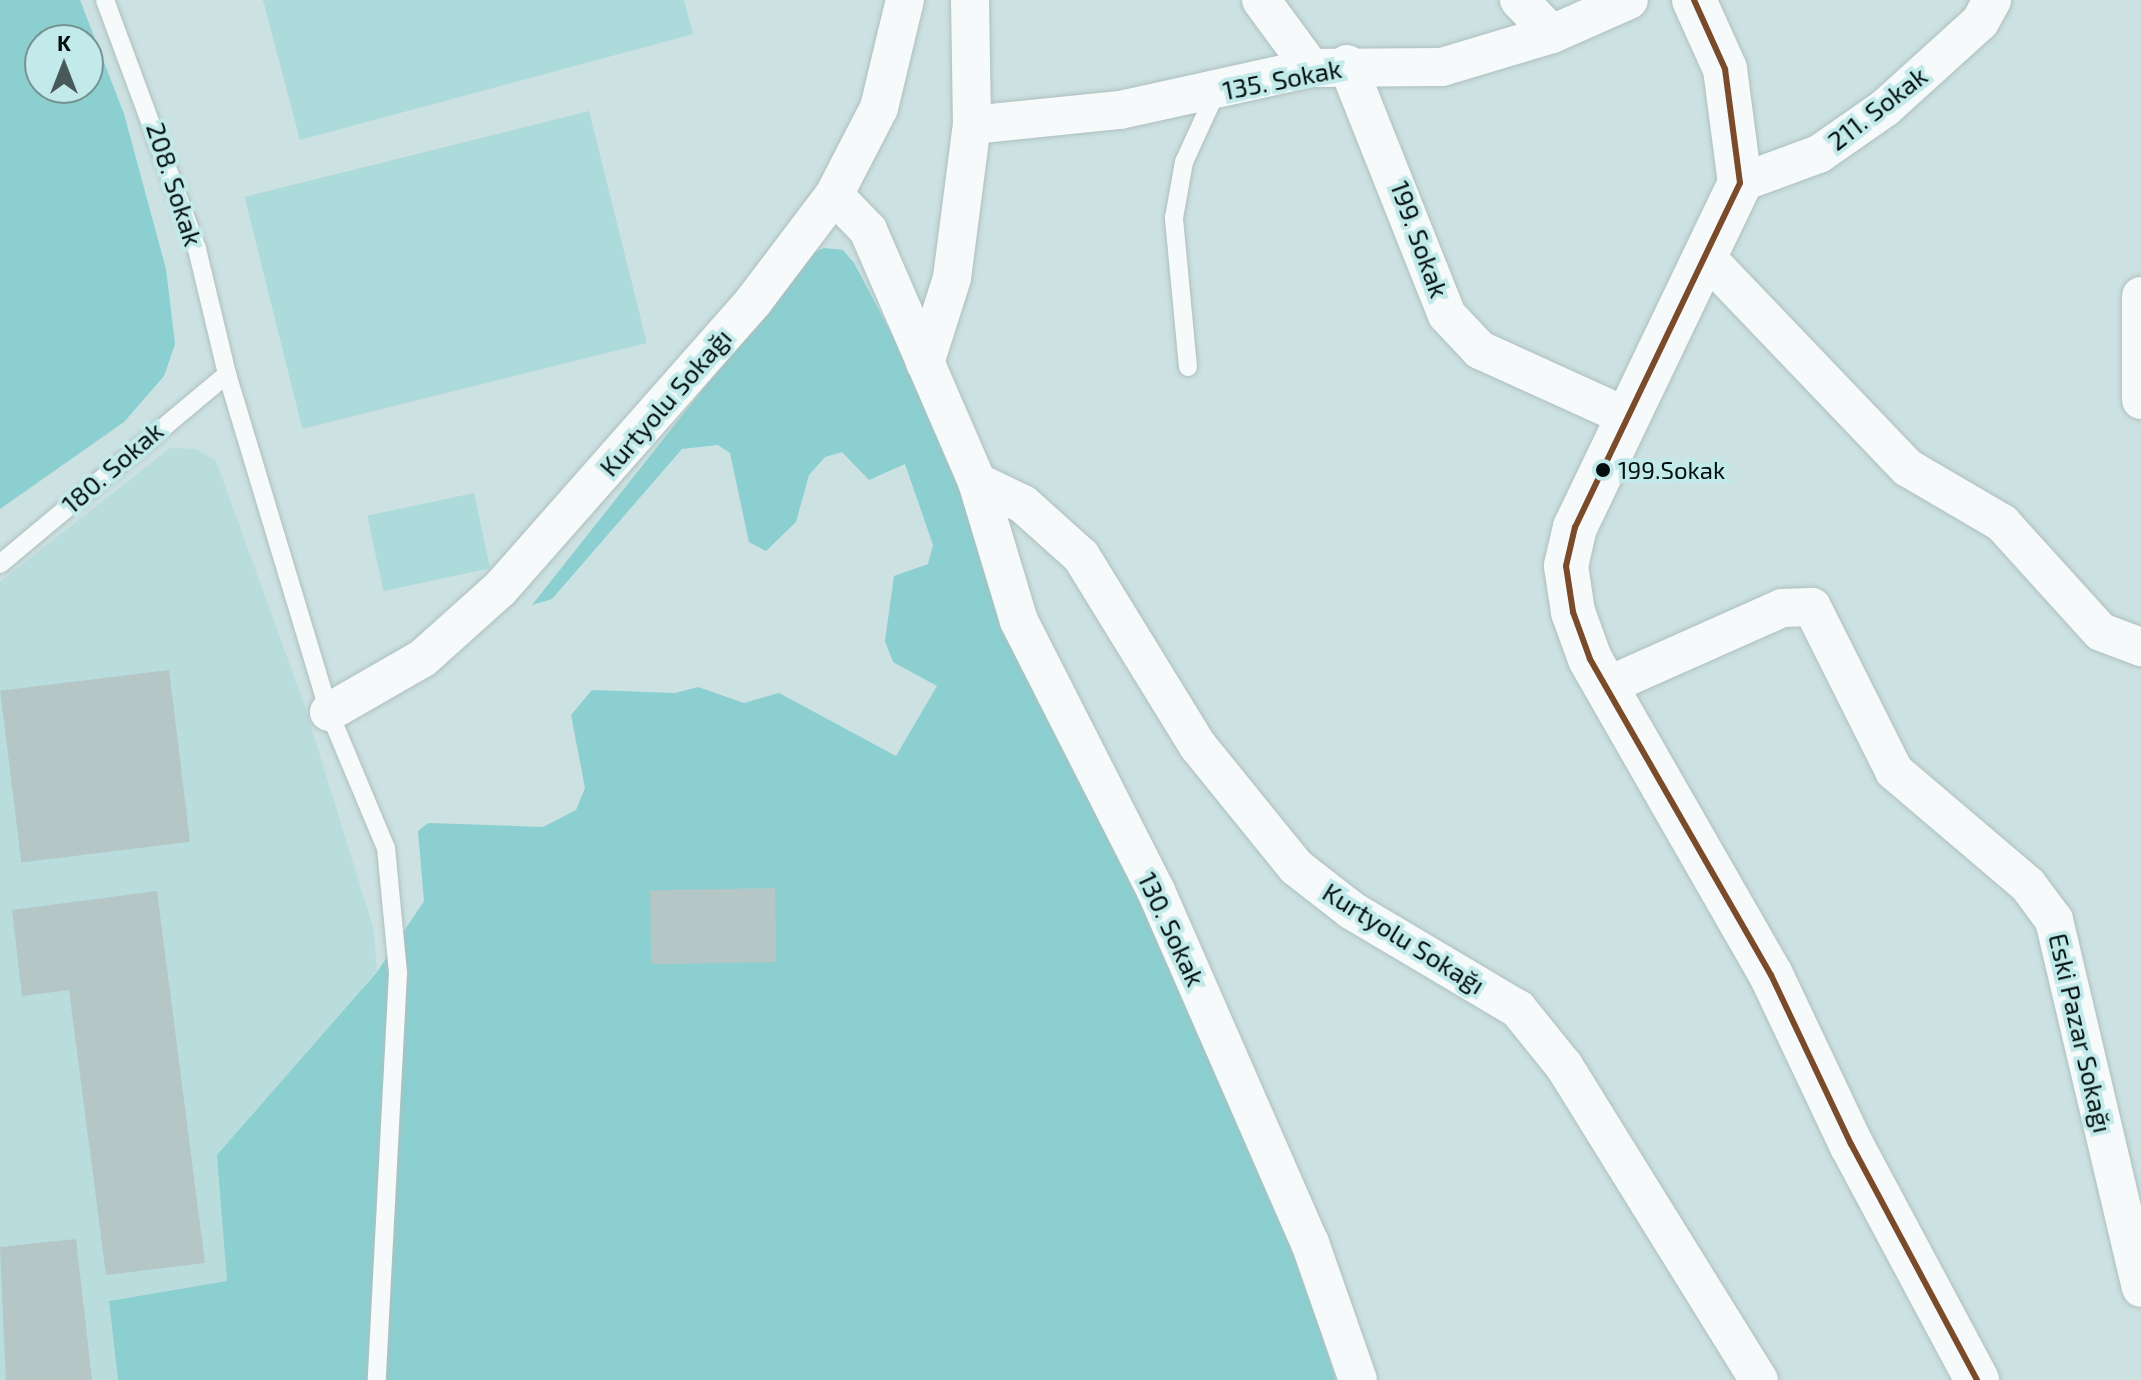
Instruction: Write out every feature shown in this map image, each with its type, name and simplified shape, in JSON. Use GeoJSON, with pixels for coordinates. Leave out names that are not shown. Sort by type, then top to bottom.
{"type":"FeatureCollection","features":[{"type":"Feature","properties":{"kind":"street","name":"Kurtyolu Sokağı"},"geometry":{"type":"LineString","coordinates":[[329,712],[423,658],[500,589],[753,302],[834,195],[879,108],[905,0]]}},
{"type":"Feature","properties":{"kind":"street"},"geometry":{"type":"LineString","coordinates":[[925,363],[952,278],[972,125],[970,0]]}},
{"type":"Feature","properties":{"kind":"street","name":"199. Sokak"},"geometry":{"type":"LineString","coordinates":[[1261,0],[1329,66],[1407,198],[1447,315],[1480,350],[1623,415]]}},
{"type":"Feature","properties":{"kind":"street"},"geometry":{"type":"LineString","coordinates":[[1519,0],[1552,34]]}},
{"type":"Feature","properties":{"kind":"street","name":"135. Sokak"},"geometry":{"type":"LineString","coordinates":[[972,125],[1216,92],[1329,66],[1394,71],[1442,67],[1552,34],[1629,0]]}},
{"type":"Feature","properties":{"kind":"street"},"geometry":{"type":"LineString","coordinates":[[1694,0],[1725,69],[1740,183],[1708,259],[1623,415],[1566,566],[1573,612],[1607,686],[2000,1380]]}},
{"type":"Feature","properties":{"kind":"street","name":"211. Sokak"},"geometry":{"type":"LineString","coordinates":[[1740,183],[1819,154],[1885,108],[1980,22],[1992,0]]}},
{"type":"Feature","properties":{"kind":"street"},"geometry":{"type":"LineString","coordinates":[[834,195],[868,230],[977,482]]}},
{"type":"Feature","properties":{"kind":"street"},"geometry":{"type":"LineString","coordinates":[[1708,259],[1908,468],[2002,523],[2101,632],[2141,647]]}},
{"type":"Feature","properties":{"kind":"street"},"geometry":{"type":"LineString","coordinates":[[2141,296],[2141,400]]}},
{"type":"Feature","properties":{"kind":"street","name":"Kurtyolu Sokağı"},"geometry":{"type":"LineString","coordinates":[[977,482],[1023,504],[1081,556],[1198,746],[1296,867],[1351,910],[1518,1009],[1564,1066],[1759,1380]]}},
{"type":"Feature","properties":{"kind":"street","name":"130. Sokak"},"geometry":{"type":"LineString","coordinates":[[977,482],[1019,621],[1156,891],[1310,1243],[1358,1380]]}},
{"type":"Feature","properties":{"kind":"street","name":"Eski Pazar Sokağı"},"geometry":{"type":"LineString","coordinates":[[1607,686],[1782,608],[1812,607],[1894,771],[2028,885],[2054,920],[2141,1288]]}},
{"type":"Feature","properties":{"kind":"street"},"geometry":{"type":"LineString","coordinates":[[1843,1106],[1977,1380]]}},
{"type":"Feature","properties":{"kind":"lane","name":"208. Sokak"},"geometry":{"type":"LineString","coordinates":[[105,0],[197,249],[227,374],[329,712],[386,848],[398,922],[377,1380]]}},
{"type":"Feature","properties":{"kind":"lane"},"geometry":{"type":"LineString","coordinates":[[1188,367],[1174,218],[1184,162],[1216,92]]}},
{"type":"Feature","properties":{"kind":"lane","name":"180. Sokak"},"geometry":{"type":"LineString","coordinates":[[0,564],[227,374]]}},
{"type":"Feature","properties":{"kind":"shaded area"},"geometry":{"type":"Polygon","coordinates":[[[0,0],[80,0],[89,24],[24,24],[24,104],[104,104],[104,62],[124,114],[166,269],[175,344],[164,376],[124,422],[0,509],[0,0]]]}},
{"type":"Feature","properties":{"kind":"shaded area"},"geometry":{"type":"Polygon","coordinates":[[[263,0],[684,0],[693,34],[300,140],[263,0]]]}},
{"type":"Feature","properties":{"kind":"shaded area"},"geometry":{"type":"Polygon","coordinates":[[[589,111],[647,343],[302,429],[245,197],[589,111]]]}},
{"type":"Feature","properties":{"kind":"shaded area"},"geometry":{"type":"Polygon","coordinates":[[[824,248],[843,250],[854,263],[912,372],[1303,1274],[1336,1380],[118,1380],[109,1301],[227,1281],[217,1155],[377,972],[424,901],[418,831],[428,823],[543,827],[576,810],[585,788],[571,715],[592,690],[675,693],[698,687],[744,703],[779,693],[896,756],[937,686],[893,662],[885,641],[894,576],[928,564],[933,545],[905,464],[869,480],[842,452],[825,457],[809,475],[796,522],[766,551],[749,542],[730,453],[718,445],[682,449],[552,599],[532,605],[810,254],[824,248]]]}},
{"type":"Feature","properties":{"kind":"shaded area"},"geometry":{"type":"Polygon","coordinates":[[[170,448],[196,449],[216,461],[305,707],[374,931],[377,971],[218,1155],[227,1281],[109,1301],[118,1380],[0,1380],[0,582],[170,448]]]}},
{"type":"Feature","properties":{"kind":"shaded area"},"geometry":{"type":"Polygon","coordinates":[[[474,493],[490,568],[383,591],[367,516],[474,493]]]}},
{"type":"Feature","properties":{"kind":"building"},"geometry":{"type":"Polygon","coordinates":[[[169,670],[190,842],[21,862],[0,691],[169,670]]]}},
{"type":"Feature","properties":{"kind":"building"},"geometry":{"type":"Polygon","coordinates":[[[775,888],[776,962],[651,964],[650,890],[775,888]]]}},
{"type":"Feature","properties":{"kind":"building"},"geometry":{"type":"Polygon","coordinates":[[[157,891],[205,1263],[106,1275],[69,990],[22,996],[12,910],[157,891]]]}},
{"type":"Feature","properties":{"kind":"building"},"geometry":{"type":"Polygon","coordinates":[[[76,1239],[92,1380],[6,1380],[0,1247],[76,1239]]]}},
{"type":"Feature","properties":{"kind":"transit line"},"geometry":{"type":"LineString","coordinates":[[1694,0],[1725,69],[1740,183],[1575,527],[1566,566],[1573,612],[1590,659],[1771,975],[1851,1144],[1977,1380]]}},
{"type":"Feature","properties":{"kind":"place","name":"199.Sokak"},"geometry":{"type":"Point","coordinates":[1603,470]}}]}
